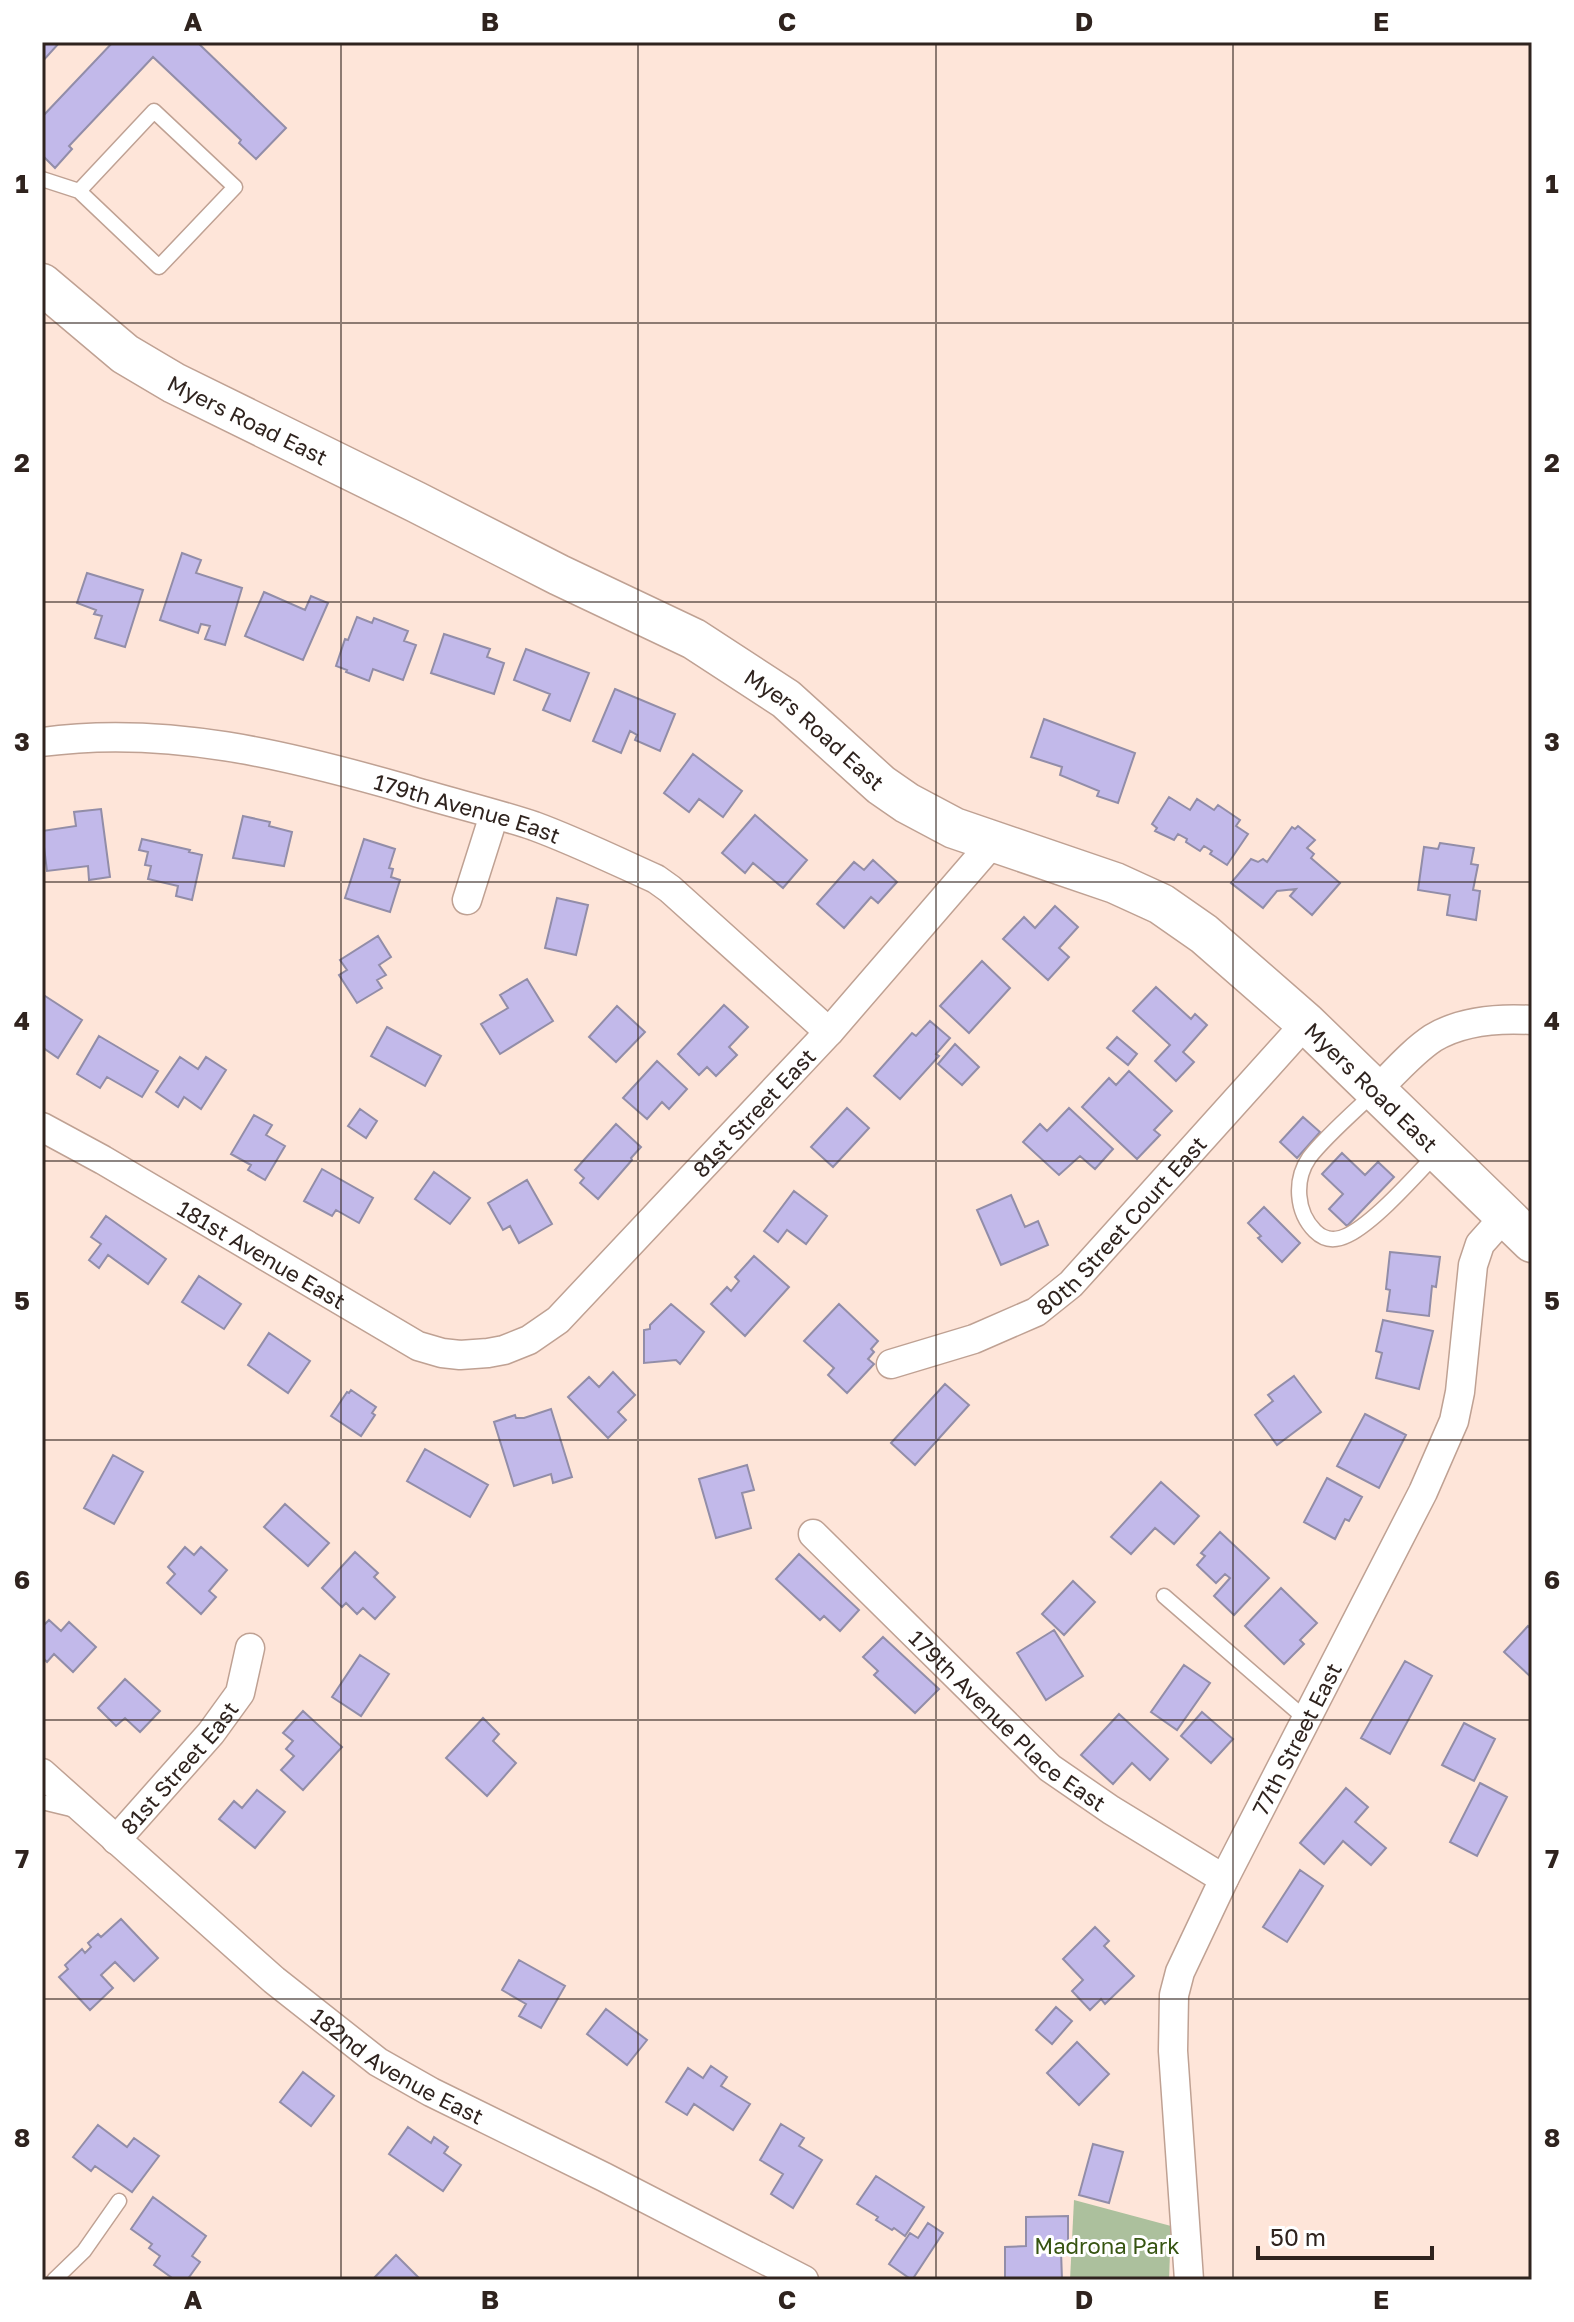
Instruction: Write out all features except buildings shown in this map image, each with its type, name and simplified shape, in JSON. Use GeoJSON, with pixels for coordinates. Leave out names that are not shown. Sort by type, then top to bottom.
{"type":"FeatureCollection","features":[{"type":"Feature","properties":{"kind":"street","name":"Myers Road East"},"geometry":{"type":"LineString","coordinates":[[42,284],[125,354],[174,383],[694,639],[786,699],[881,785],[907,803],[954,828],[1115,883],[1161,904],[1204,934],[1306,1023],[1519,1229]]}},
{"type":"Feature","properties":{"kind":"street","name":"179th Avenue East"},"geometry":{"type":"LineString","coordinates":[[42,742],[159,737],[221,745],[318,764],[533,826],[656,879],[829,1032]]}},
{"type":"Feature","properties":{"kind":"street"},"geometry":{"type":"LineString","coordinates":[[467,900],[494,815]]}},
{"type":"Feature","properties":{"kind":"street","name":"81st Street East"},"geometry":{"type":"LineString","coordinates":[[488,1353],[529,1340],[558,1320],[829,1032],[994,841]]}},
{"type":"Feature","properties":{"kind":"street"},"geometry":{"type":"LineString","coordinates":[[1377,1090],[1423,1046],[1446,1032],[1470,1024],[1532,1020]]}},
{"type":"Feature","properties":{"kind":"street","name":"80th Street Court East"},"geometry":{"type":"LineString","coordinates":[[891,1364],[974,1339],[1036,1312],[1071,1284],[1306,1023]]}},
{"type":"Feature","properties":{"kind":"street","name":"181st Avenue East"},"geometry":{"type":"LineString","coordinates":[[42,1127],[418,1346],[451,1354],[488,1353]]}},
{"type":"Feature","properties":{"kind":"street","name":"77th Street East"},"geometry":{"type":"LineString","coordinates":[[1189,2280],[1173,2051],[1174,1995],[1180,1972],[1224,1879],[1423,1492],[1454,1421],[1460,1392],[1473,1265],[1480,1244],[1519,1229]]}},
{"type":"Feature","properties":{"kind":"street","name":"179th Avenue Place East"},"geometry":{"type":"LineString","coordinates":[[813,1534],[1050,1768],[1111,1810],[1224,1879]]}},
{"type":"Feature","properties":{"kind":"street","name":"81st Street East"},"geometry":{"type":"LineString","coordinates":[[116,1840],[211,1733],[240,1693],[250,1648]]}},
{"type":"Feature","properties":{"kind":"street","name":"182nd Avenue East"},"geometry":{"type":"LineString","coordinates":[[42,1773],[274,1980],[378,2062],[431,2092],[804,2280]]}},
{"type":"Feature","properties":{"kind":"lane"},"geometry":{"type":"LineString","coordinates":[[42,179],[79,191],[159,267],[235,187],[154,111],[79,191]]}},
{"type":"Feature","properties":{"kind":"lane"},"geometry":{"type":"LineString","coordinates":[[1377,1090],[1308,1159],[1298,1184],[1300,1204],[1307,1223],[1327,1239],[1352,1234],[1439,1151]]}},
{"type":"Feature","properties":{"kind":"lane"},"geometry":{"type":"LineString","coordinates":[[1164,1596],[1307,1720]]}},
{"type":"Feature","properties":{"kind":"lane"},"geometry":{"type":"LineString","coordinates":[[42,1802],[87,1813]]}},
{"type":"Feature","properties":{"kind":"lane"},"geometry":{"type":"LineString","coordinates":[[54,2280],[84,2251],[119,2201]]}},
{"type":"Feature","properties":{"kind":"green space","name":"Madrona Park"},"geometry":{"type":"Polygon","coordinates":[[[1074,2200],[1171,2226],[1169,2280],[1070,2280],[1074,2200]]]}}]}
